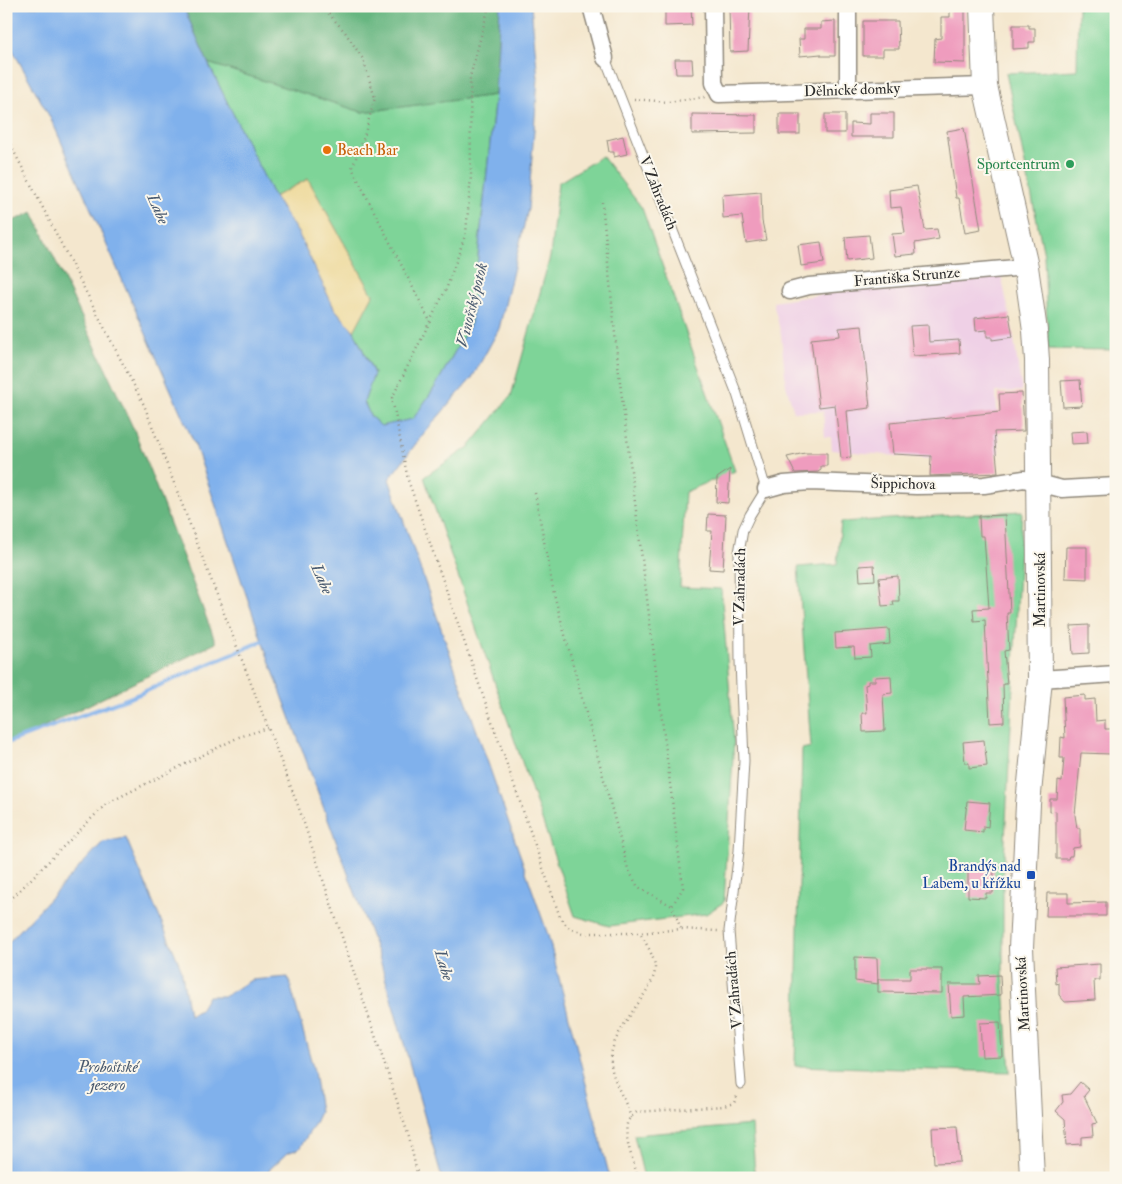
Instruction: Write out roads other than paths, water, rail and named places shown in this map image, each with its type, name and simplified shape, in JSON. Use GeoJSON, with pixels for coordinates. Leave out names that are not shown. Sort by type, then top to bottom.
{"type":"FeatureCollection","features":[{"type":"Feature","properties":{"kind":"street","name":"V Zahradách"},"geometry":{"type":"LineString","coordinates":[[591,6],[605,58]]}},
{"type":"Feature","properties":{"kind":"street","name":"Dělnické domky"},"geometry":{"type":"LineString","coordinates":[[713,6],[714,84],[719,94],[985,86]]}},
{"type":"Feature","properties":{"kind":"street"},"geometry":{"type":"LineString","coordinates":[[848,6],[848,90]]}},
{"type":"Feature","properties":{"kind":"street","name":"Martinovská"},"geometry":{"type":"LineString","coordinates":[[982,6],[985,86],[1026,267],[1035,331],[1039,482],[1040,679],[1028,804],[1021,948],[1032,1178]]}},
{"type":"Feature","properties":{"kind":"street","name":"Františka Strunze"},"geometry":{"type":"LineString","coordinates":[[790,291],[808,286],[1026,267]]}},
{"type":"Feature","properties":{"kind":"street","name":"Šippichova"},"geometry":{"type":"LineString","coordinates":[[766,489],[784,484],[810,482],[916,486],[984,484],[1024,480],[1039,482],[1062,489],[1116,486]]}},
{"type":"Feature","properties":{"kind":"street"},"geometry":{"type":"LineString","coordinates":[[1040,679],[1116,674]]}},
{"type":"Feature","properties":{"kind":"lane","name":"V Zahradách"},"geometry":{"type":"LineString","coordinates":[[605,58],[737,394],[766,489],[743,530],[738,553],[744,761],[739,851],[729,931],[742,1084]]}},
{"type":"Feature","properties":{"kind":"water","name":"Labe"},"geometry":{"type":"Polygon","coordinates":[[[6,6],[183,6],[208,63],[274,197],[298,233],[334,308],[354,331],[374,374],[364,402],[371,417],[381,426],[413,419],[435,387],[471,323],[495,95],[500,6],[531,6],[538,78],[528,209],[499,329],[472,378],[424,433],[389,479],[548,935],[610,1178],[442,1178],[381,963],[262,641],[195,445],[52,121],[6,38],[6,6]]]}},
{"type":"Feature","properties":{"kind":"water","name":"Proboštské jezero"},"geometry":{"type":"Polygon","coordinates":[[[126,838],[181,968],[189,1015],[200,1010],[208,996],[225,996],[251,980],[288,977],[314,1071],[320,1112],[299,1149],[287,1153],[270,1169],[266,1178],[11,1178],[6,1172],[6,945],[103,842],[126,838]]]}},
{"type":"Feature","properties":{"kind":"waterway"},"geometry":{"type":"LineString","coordinates":[[6,743],[132,697],[267,639]]}},
{"type":"Feature","properties":{"kind":"place","name":"Beach Bar"},"geometry":{"type":"Point","coordinates":[327,150]}},
{"type":"Feature","properties":{"kind":"place","name":"Sportcentrum"},"geometry":{"type":"Point","coordinates":[1070,164]}},
{"type":"Feature","properties":{"kind":"place","name":"Brandýs nad Labem, u křížku"},"geometry":{"type":"Point","coordinates":[1031,875]}},
{"type":"Feature","properties":{"kind":"water label","name":"Vinořský potok"},"geometry":{"type":"Point","coordinates":[472,305]}}]}
